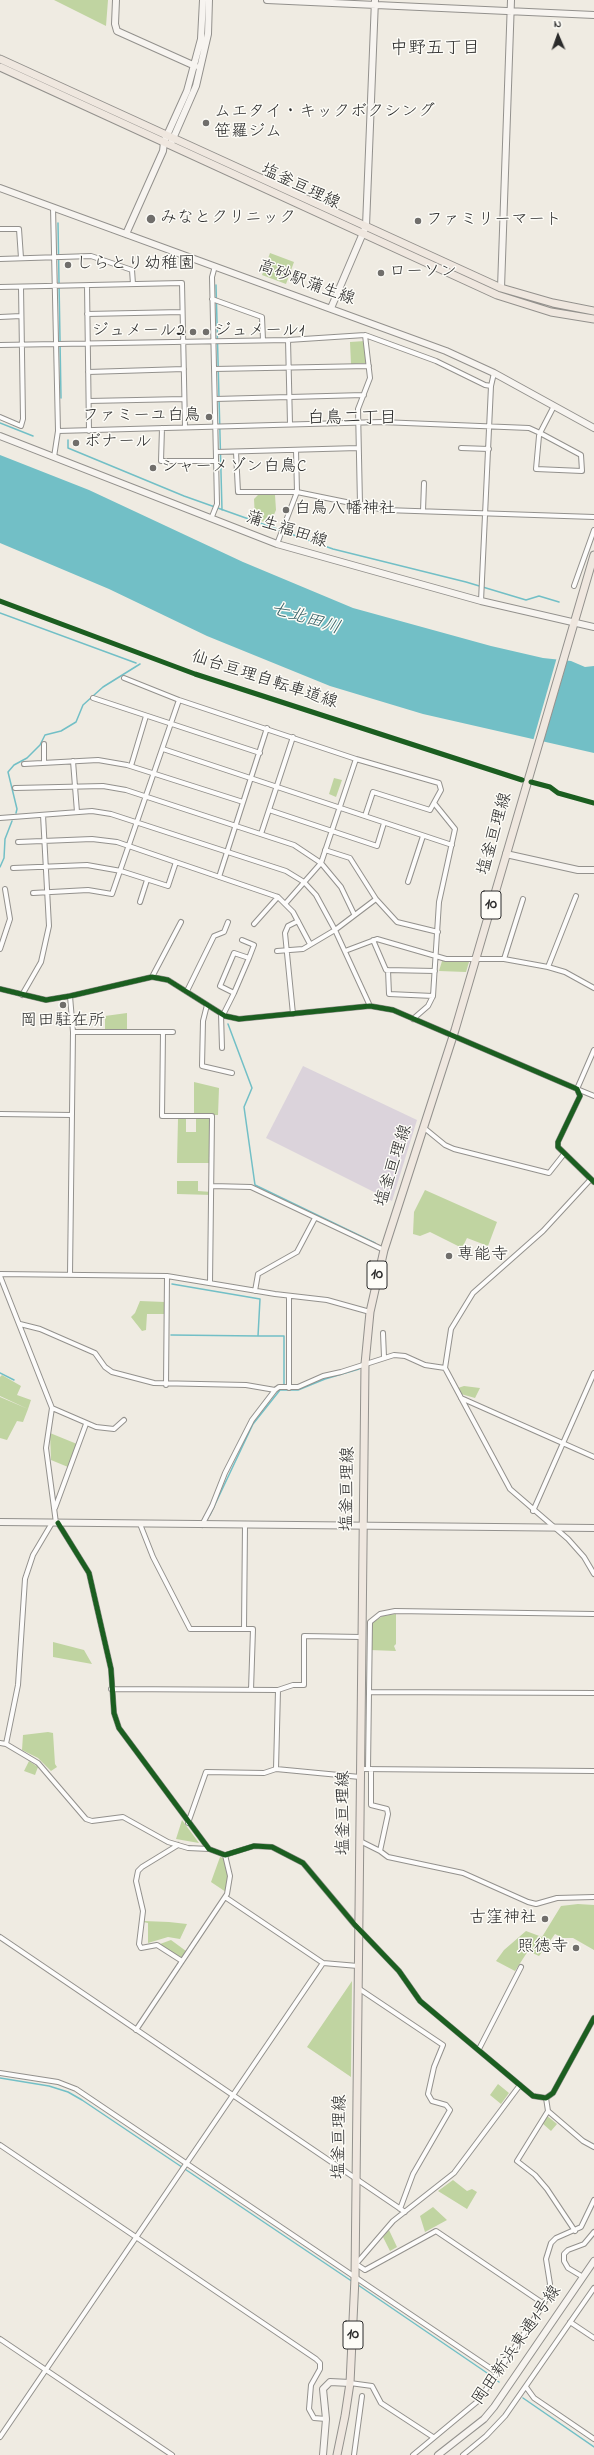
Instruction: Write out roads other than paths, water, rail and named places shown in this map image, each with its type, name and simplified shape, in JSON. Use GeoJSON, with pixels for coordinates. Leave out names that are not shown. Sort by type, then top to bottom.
{"type":"FeatureCollection","features":[{"type":"Feature","properties":{"kind":"main road","name":"塩釜亘理線"},"geometry":{"type":"LineString","coordinates":[[0,59],[364,234],[496,295],[551,312],[594,319]]}},
{"type":"Feature","properties":{"kind":"main road","name":"塩釜亘理線"},"geometry":{"type":"LineString","coordinates":[[0,67],[366,226],[500,288],[553,303],[594,310]]}},
{"type":"Feature","properties":{"kind":"main road","name":"塩釜亘理線"},"geometry":{"type":"LineString","coordinates":[[337,2455],[350,2382],[356,2264],[361,1637],[365,1364],[370,1312],[384,1250],[453,1034],[572,624],[594,555]]}},
{"type":"Feature","properties":{"kind":"street"},"geometry":{"type":"LineString","coordinates":[[116,0],[115,24],[117,30],[195,66]]}},
{"type":"Feature","properties":{"kind":"street"},"geometry":{"type":"LineString","coordinates":[[169,140],[195,66],[201,39],[203,0]]}},
{"type":"Feature","properties":{"kind":"street"},"geometry":{"type":"LineString","coordinates":[[126,234],[169,140],[196,86],[208,34],[209,0]]}},
{"type":"Feature","properties":{"kind":"street"},"geometry":{"type":"LineString","coordinates":[[267,0],[375,3],[594,15]]}},
{"type":"Feature","properties":{"kind":"street"},"geometry":{"type":"LineString","coordinates":[[500,288],[511,0]]}},
{"type":"Feature","properties":{"kind":"street"},"geometry":{"type":"LineString","coordinates":[[331,308],[364,234],[366,226],[375,3]]}},
{"type":"Feature","properties":{"kind":"street","name":"高砂駅蒲生線"},"geometry":{"type":"LineString","coordinates":[[0,188],[446,351],[494,373],[594,428]]}},
{"type":"Feature","properties":{"kind":"street"},"geometry":{"type":"LineString","coordinates":[[53,207],[57,257],[58,344],[58,432],[54,457]]}},
{"type":"Feature","properties":{"kind":"street"},"geometry":{"type":"LineString","coordinates":[[0,229],[18,229],[21,258]]}},
{"type":"Feature","properties":{"kind":"street"},"geometry":{"type":"LineString","coordinates":[[0,258],[91,256],[132,270],[133,284]]}},
{"type":"Feature","properties":{"kind":"street"},"geometry":{"type":"LineString","coordinates":[[210,520],[217,505],[216,461],[219,452],[216,301],[212,277],[215,266]]}},
{"type":"Feature","properties":{"kind":"street"},"geometry":{"type":"LineString","coordinates":[[0,287],[182,283],[185,427]]}},
{"type":"Feature","properties":{"kind":"street"},"geometry":{"type":"LineString","coordinates":[[86,286],[89,431]]}},
{"type":"Feature","properties":{"kind":"street"},"geometry":{"type":"LineString","coordinates":[[0,417],[21,426],[23,420],[21,287]]}},
{"type":"Feature","properties":{"kind":"street"},"geometry":{"type":"LineString","coordinates":[[216,301],[262,317],[263,340]]}},
{"type":"Feature","properties":{"kind":"street"},"geometry":{"type":"LineString","coordinates":[[87,314],[182,312]]}},
{"type":"Feature","properties":{"kind":"street"},"geometry":{"type":"LineString","coordinates":[[0,317],[21,316]]}},
{"type":"Feature","properties":{"kind":"street"},"geometry":{"type":"LineString","coordinates":[[0,345],[288,340],[365,335],[436,361],[485,385],[491,386]]}},
{"type":"Feature","properties":{"kind":"street"},"geometry":{"type":"LineString","coordinates":[[360,504],[358,410],[370,378],[365,335]]}},
{"type":"Feature","properties":{"kind":"street"},"geometry":{"type":"LineString","coordinates":[[288,340],[290,424]]}},
{"type":"Feature","properties":{"kind":"street"},"geometry":{"type":"LineString","coordinates":[[217,369],[369,366]]}},
{"type":"Feature","properties":{"kind":"street"},"geometry":{"type":"LineString","coordinates":[[88,372],[184,369]]}},
{"type":"Feature","properties":{"kind":"street"},"geometry":{"type":"LineString","coordinates":[[481,601],[483,590],[487,513],[491,386],[494,373]]}},
{"type":"Feature","properties":{"kind":"street"},"geometry":{"type":"LineString","coordinates":[[218,398],[364,395]]}},
{"type":"Feature","properties":{"kind":"street"},"geometry":{"type":"LineString","coordinates":[[89,402],[184,399]]}},
{"type":"Feature","properties":{"kind":"street"},"geometry":{"type":"LineString","coordinates":[[58,432],[358,422],[529,428],[540,433],[581,455],[582,471],[536,469],[540,433],[554,406]]}},
{"type":"Feature","properties":{"kind":"street"},"geometry":{"type":"LineString","coordinates":[[162,428],[161,461],[216,461]]}},
{"type":"Feature","properties":{"kind":"street","name":"蒲生福田線"},"geometry":{"type":"LineString","coordinates":[[0,436],[210,520],[277,544],[481,601],[572,624],[594,627]]}},
{"type":"Feature","properties":{"kind":"street"},"geometry":{"type":"LineString","coordinates":[[219,452],[358,448]]}},
{"type":"Feature","properties":{"kind":"street"},"geometry":{"type":"LineString","coordinates":[[461,448],[489,449]]}},
{"type":"Feature","properties":{"kind":"street"},"geometry":{"type":"LineString","coordinates":[[277,544],[297,492],[296,450]]}},
{"type":"Feature","properties":{"kind":"street"},"geometry":{"type":"LineString","coordinates":[[236,452],[238,492],[297,492],[385,510],[594,517]]}},
{"type":"Feature","properties":{"kind":"street"},"geometry":{"type":"LineString","coordinates":[[423,511],[424,483]]}},
{"type":"Feature","properties":{"kind":"street"},"geometry":{"type":"LineString","coordinates":[[574,586],[594,530]]}},
{"type":"Feature","properties":{"kind":"street"},"geometry":{"type":"LineString","coordinates":[[124,678],[179,700],[268,728],[356,759],[439,783],[441,790],[430,810],[373,792],[365,816]]}},
{"type":"Feature","properties":{"kind":"street"},"geometry":{"type":"LineString","coordinates":[[93,698],[171,725],[260,753]]}},
{"type":"Feature","properties":{"kind":"street"},"geometry":{"type":"LineString","coordinates":[[33,893],[88,890],[112,894],[179,700]]}},
{"type":"Feature","properties":{"kind":"street"},"geometry":{"type":"LineString","coordinates":[[131,766],[146,716]]}},
{"type":"Feature","properties":{"kind":"street"},"geometry":{"type":"LineString","coordinates":[[219,877],[268,728]]}},
{"type":"Feature","properties":{"kind":"street"},"geometry":{"type":"LineString","coordinates":[[261,834],[293,737]]}},
{"type":"Feature","properties":{"kind":"street"},"geometry":{"type":"LineString","coordinates":[[44,744],[44,763]]}},
{"type":"Feature","properties":{"kind":"street"},"geometry":{"type":"LineString","coordinates":[[163,749],[452,845]]}},
{"type":"Feature","properties":{"kind":"street"},"geometry":{"type":"LineString","coordinates":[[285,904],[321,863],[356,759]]}},
{"type":"Feature","properties":{"kind":"street"},"geometry":{"type":"LineString","coordinates":[[24,764],[98,760],[131,766],[243,802]]}},
{"type":"Feature","properties":{"kind":"street"},"geometry":{"type":"LineString","coordinates":[[73,762],[77,812]]}},
{"type":"Feature","properties":{"kind":"street"},"geometry":{"type":"LineString","coordinates":[[15,788],[103,786],[147,796],[294,845],[321,863],[341,887],[354,914]]}},
{"type":"Feature","properties":{"kind":"street"},"geometry":{"type":"LineString","coordinates":[[413,1018],[428,1006],[433,996],[436,971],[439,902],[455,829],[434,803]]}},
{"type":"Feature","properties":{"kind":"street"},"geometry":{"type":"LineString","coordinates":[[269,810],[376,846],[384,823]]}},
{"type":"Feature","properties":{"kind":"street"},"geometry":{"type":"LineString","coordinates":[[0,818],[92,811],[111,814],[138,821],[286,871],[304,882],[316,895],[335,930],[370,1006]]}},
{"type":"Feature","properties":{"kind":"street"},"geometry":{"type":"LineString","coordinates":[[22,995],[41,962],[49,926],[43,815]]}},
{"type":"Feature","properties":{"kind":"street"},"geometry":{"type":"LineString","coordinates":[[408,882],[423,836]]}},
{"type":"Feature","properties":{"kind":"street"},"geometry":{"type":"LineString","coordinates":[[18,842],[92,839],[129,846],[278,897],[293,912],[310,944]]}},
{"type":"Feature","properties":{"kind":"street"},"geometry":{"type":"LineString","coordinates":[[325,850],[350,858],[376,899],[397,922],[438,932]]}},
{"type":"Feature","properties":{"kind":"street"},"geometry":{"type":"LineString","coordinates":[[506,854],[578,870],[594,870]]}},
{"type":"Feature","properties":{"kind":"street"},"geometry":{"type":"LineString","coordinates":[[12,868],[87,865],[121,870],[168,886],[176,862]]}},
{"type":"Feature","properties":{"kind":"street"},"geometry":{"type":"LineString","coordinates":[[140,902],[147,880]]}},
{"type":"Feature","properties":{"kind":"street"},"geometry":{"type":"LineString","coordinates":[[0,949],[10,919],[5,888]]}},
{"type":"Feature","properties":{"kind":"street"},"geometry":{"type":"LineString","coordinates":[[548,967],[576,896]]}},
{"type":"Feature","properties":{"kind":"street"},"geometry":{"type":"LineString","coordinates":[[254,924],[278,897]]}},
{"type":"Feature","properties":{"kind":"street"},"geometry":{"type":"LineString","coordinates":[[277,951],[303,949],[335,930],[354,914],[376,899]]}},
{"type":"Feature","properties":{"kind":"street"},"geometry":{"type":"LineString","coordinates":[[504,959],[523,900]]}},
{"type":"Feature","properties":{"kind":"street"},"geometry":{"type":"LineString","coordinates":[[293,1014],[286,950],[286,930],[288,926],[298,921]]}},
{"type":"Feature","properties":{"kind":"street"},"geometry":{"type":"LineString","coordinates":[[152,977],[181,922]]}},
{"type":"Feature","properties":{"kind":"street"},"geometry":{"type":"LineString","coordinates":[[187,991],[214,936],[224,932],[228,922]]}},
{"type":"Feature","properties":{"kind":"street"},"geometry":{"type":"LineString","coordinates":[[345,951],[377,939],[405,945],[446,959],[504,959],[548,967],[565,972],[594,988]]}},
{"type":"Feature","properties":{"kind":"street"},"geometry":{"type":"LineString","coordinates":[[222,1048],[222,1014],[234,993],[254,945],[242,940]]}},
{"type":"Feature","properties":{"kind":"street"},"geometry":{"type":"LineString","coordinates":[[373,940],[386,970],[388,970],[389,994],[433,996]]}},
{"type":"Feature","properties":{"kind":"street"},"geometry":{"type":"LineString","coordinates":[[234,993],[220,986],[234,952],[249,958]]}},
{"type":"Feature","properties":{"kind":"street"},"geometry":{"type":"LineString","coordinates":[[388,970],[436,971]]}},
{"type":"Feature","properties":{"kind":"street"},"geometry":{"type":"LineString","coordinates":[[0,989],[46,1000],[152,977],[168,980],[222,1014],[239,1019],[370,1006],[392,1010],[453,1034],[594,1096]]}},
{"type":"Feature","properties":{"kind":"street"},"geometry":{"type":"LineString","coordinates":[[70,996],[73,1032],[70,1274]]}},
{"type":"Feature","properties":{"kind":"street"},"geometry":{"type":"LineString","coordinates":[[207,1005],[203,1021],[202,1066],[232,1073]]}},
{"type":"Feature","properties":{"kind":"street"},"geometry":{"type":"LineString","coordinates":[[73,1032],[173,1032]]}},
{"type":"Feature","properties":{"kind":"street"},"geometry":{"type":"LineString","coordinates":[[163,1032],[162,1116],[212,1116],[210,1283]]}},
{"type":"Feature","properties":{"kind":"street"},"geometry":{"type":"LineString","coordinates":[[594,1050],[577,1089],[580,1096],[558,1142],[558,1147],[564,1154],[592,1181],[543,1231],[473,1293],[451,1329],[445,1368],[510,1489],[568,1539],[584,1557],[594,1574]]}},
{"type":"Feature","properties":{"kind":"street"},"geometry":{"type":"LineString","coordinates":[[0,1114],[72,1115]]}},
{"type":"Feature","properties":{"kind":"street"},"geometry":{"type":"LineString","coordinates":[[423,1127],[445,1145],[454,1149],[549,1173],[564,1154]]}},
{"type":"Feature","properties":{"kind":"street"},"geometry":{"type":"LineString","coordinates":[[212,1186],[251,1187],[384,1250]]}},
{"type":"Feature","properties":{"kind":"street"},"geometry":{"type":"LineString","coordinates":[[255,1291],[258,1274],[297,1252],[315,1218]]}},
{"type":"Feature","properties":{"kind":"street"},"geometry":{"type":"LineString","coordinates":[[209,1849],[125,1740],[114,1713],[111,1689],[111,1669],[89,1573],[55,1523],[46,1448],[52,1408],[0,1275],[70,1274],[167,1276],[255,1291],[327,1300],[370,1312]]}},
{"type":"Feature","properties":{"kind":"street"},"geometry":{"type":"LineString","coordinates":[[166,1385],[167,1276]]}},
{"type":"Feature","properties":{"kind":"street"},"geometry":{"type":"LineString","coordinates":[[289,1296],[289,1388]]}},
{"type":"Feature","properties":{"kind":"street"},"geometry":{"type":"LineString","coordinates":[[20,1324],[40,1329],[95,1353],[105,1367],[112,1372],[166,1385],[246,1385],[275,1390]]}},
{"type":"Feature","properties":{"kind":"street"},"geometry":{"type":"LineString","coordinates":[[382,1333],[384,1357]]}},
{"type":"Feature","properties":{"kind":"street"},"geometry":{"type":"LineString","coordinates":[[202,1525],[212,1506],[225,1473],[252,1420],[279,1387],[298,1387],[323,1376],[384,1357],[405,1356],[425,1365],[445,1368]]}},
{"type":"Feature","properties":{"kind":"street"},"geometry":{"type":"LineString","coordinates":[[534,1510],[562,1443],[594,1373]]}},
{"type":"Feature","properties":{"kind":"street"},"geometry":{"type":"LineString","coordinates":[[461,1398],[594,1457]]}},
{"type":"Feature","properties":{"kind":"street"},"geometry":{"type":"LineString","coordinates":[[52,1408],[86,1424],[114,1429],[124,1420]]}},
{"type":"Feature","properties":{"kind":"street"},"geometry":{"type":"LineString","coordinates":[[54,1510],[86,1424]]}},
{"type":"Feature","properties":{"kind":"street"},"geometry":{"type":"LineString","coordinates":[[0,1522],[363,1527],[594,1528]]}},
{"type":"Feature","properties":{"kind":"street"},"geometry":{"type":"LineString","coordinates":[[6,1744],[18,1685],[25,1579],[33,1555],[55,1523]]}},
{"type":"Feature","properties":{"kind":"street"},"geometry":{"type":"LineString","coordinates":[[140,1524],[153,1557],[190,1629],[253,1629],[251,1690]]}},
{"type":"Feature","properties":{"kind":"street"},"geometry":{"type":"LineString","coordinates":[[244,1629],[245,1525]]}},
{"type":"Feature","properties":{"kind":"street"},"geometry":{"type":"LineString","coordinates":[[380,1851],[388,1814],[387,1809],[372,1805],[369,1692],[370,1622],[380,1614],[395,1611],[594,1614]]}},
{"type":"Feature","properties":{"kind":"street"},"geometry":{"type":"LineString","coordinates":[[111,1689],[278,1690],[293,1684],[304,1685],[304,1636],[361,1637]]}},
{"type":"Feature","properties":{"kind":"street"},"geometry":{"type":"LineString","coordinates":[[276,1769],[278,1690]]}},
{"type":"Feature","properties":{"kind":"street"},"geometry":{"type":"LineString","coordinates":[[369,1692],[594,1694]]}},
{"type":"Feature","properties":{"kind":"street"},"geometry":{"type":"LineString","coordinates":[[0,1743],[6,1744],[38,1763],[86,1819],[92,1821],[123,1817],[168,1842],[201,1850],[209,1849],[225,1855],[263,1846],[277,1848],[294,1857],[303,1863],[359,1929],[399,1971],[420,2001],[438,2017],[479,2048],[533,2096],[546,2098],[553,2093],[594,2018]]}},
{"type":"Feature","properties":{"kind":"street"},"geometry":{"type":"LineString","coordinates":[[188,1823],[206,1772],[264,1773],[276,1769],[360,1777]]}},
{"type":"Feature","properties":{"kind":"street"},"geometry":{"type":"LineString","coordinates":[[360,1769],[594,1772]]}},
{"type":"Feature","properties":{"kind":"street"},"geometry":{"type":"LineString","coordinates":[[360,1841],[380,1851],[388,1857],[463,1873],[528,1902],[536,1904],[564,1898],[594,1897]]}},
{"type":"Feature","properties":{"kind":"street"},"geometry":{"type":"LineString","coordinates":[[178,1845],[142,1867],[138,1871],[136,1881],[143,1911],[139,1944],[141,1948],[157,1945],[182,1961]]}},
{"type":"Feature","properties":{"kind":"street"},"geometry":{"type":"LineString","coordinates":[[136,2030],[225,1897],[230,1876],[225,1855]]}},
{"type":"Feature","properties":{"kind":"street"},"geometry":{"type":"LineString","coordinates":[[225,1897],[323,1963],[358,1966]]}},
{"type":"Feature","properties":{"kind":"street"},"geometry":{"type":"LineString","coordinates":[[0,1937],[356,2177],[405,2212]]}},
{"type":"Feature","properties":{"kind":"street"},"geometry":{"type":"LineString","coordinates":[[0,2437],[181,2170],[235,2095],[323,1963]]}},
{"type":"Feature","properties":{"kind":"street"},"geometry":{"type":"LineString","coordinates":[[479,2048],[521,1967]]}},
{"type":"Feature","properties":{"kind":"street"},"geometry":{"type":"LineString","coordinates":[[358,1988],[443,2045],[434,2067],[428,2094],[432,2101],[446,2105],[450,2110],[413,2174],[400,2209]]}},
{"type":"Feature","properties":{"kind":"street"},"geometry":{"type":"LineString","coordinates":[[0,2073],[58,2082],[76,2089],[496,2372]]}},
{"type":"Feature","properties":{"kind":"street"},"geometry":{"type":"LineString","coordinates":[[520,2085],[454,2173],[393,2221],[356,2264],[365,2270],[436,2231],[544,2304]]}},
{"type":"Feature","properties":{"kind":"street"},"geometry":{"type":"LineString","coordinates":[[546,2098],[548,2111],[517,2161],[535,2175],[547,2189],[575,2231]]}},
{"type":"Feature","properties":{"kind":"street"},"geometry":{"type":"LineString","coordinates":[[548,2111],[583,2141],[594,2147]]}},
{"type":"Feature","properties":{"kind":"street"},"geometry":{"type":"LineString","coordinates":[[0,2145],[137,2236],[316,2359],[320,2363],[320,2369],[311,2385],[309,2409],[314,2418],[326,2420]]}},
{"type":"Feature","properties":{"kind":"street"},"geometry":{"type":"LineString","coordinates":[[413,2455],[478,2401],[496,2372],[544,2304],[550,2284],[548,2250],[556,2238],[575,2231],[581,2227],[594,2200]]}},
{"type":"Feature","properties":{"kind":"street"},"geometry":{"type":"LineString","coordinates":[[583,2277],[568,2268],[564,2261],[564,2254],[568,2250],[584,2244],[594,2232]]}},
{"type":"Feature","properties":{"kind":"street","name":"岡田新浜東通1号線"},"geometry":{"type":"LineString","coordinates":[[438,2455],[484,2419],[494,2407],[594,2261]]}},
{"type":"Feature","properties":{"kind":"street"},"geometry":{"type":"LineString","coordinates":[[463,2455],[505,2416],[594,2288]]}},
{"type":"Feature","properties":{"kind":"street"},"geometry":{"type":"LineString","coordinates":[[570,2322],[594,2338]]}},
{"type":"Feature","properties":{"kind":"street"},"geometry":{"type":"LineString","coordinates":[[0,2339],[172,2455]]}},
{"type":"Feature","properties":{"kind":"street"},"geometry":{"type":"LineString","coordinates":[[323,2455],[326,2420],[323,2394],[324,2386],[330,2382],[350,2382],[372,2386],[381,2402],[433,2438]]}},
{"type":"Feature","properties":{"kind":"street"},"geometry":{"type":"LineString","coordinates":[[526,2387],[530,2390],[534,2398],[594,2439]]}},
{"type":"Feature","properties":{"kind":"street"},"geometry":{"type":"LineString","coordinates":[[354,2455],[362,2396]]}},
{"type":"Feature","properties":{"kind":"water","name":"七北田川"},"geometry":{"type":"Polygon","coordinates":[[[0,455],[89,490],[243,562],[353,608],[491,646],[543,658],[571,661],[585,667],[594,666],[594,753],[423,714],[330,686],[207,636],[109,589],[0,543],[0,455]]]}},
{"type":"Feature","properties":{"kind":"waterway"},"geometry":{"type":"LineString","coordinates":[[58,223],[61,398]]}},
{"type":"Feature","properties":{"kind":"waterway"},"geometry":{"type":"LineString","coordinates":[[216,285],[222,510]]}},
{"type":"Feature","properties":{"kind":"waterway"},"geometry":{"type":"LineString","coordinates":[[0,423],[33,436]]}},
{"type":"Feature","properties":{"kind":"waterway"},"geometry":{"type":"LineString","coordinates":[[68,440],[68,448],[184,496],[333,549],[466,582],[526,600],[539,596],[559,602]]}},
{"type":"Feature","properties":{"kind":"waterway"},"geometry":{"type":"LineString","coordinates":[[0,613],[136,663]]}},
{"type":"Feature","properties":{"kind":"waterway"},"geometry":{"type":"LineString","coordinates":[[16,813],[17,809],[8,772],[14,765],[27,758],[40,745],[45,735],[61,731],[76,722],[83,705],[103,687],[140,664]]}},
{"type":"Feature","properties":{"kind":"waterway"},"geometry":{"type":"LineString","coordinates":[[0,867],[4,858],[5,839],[12,821]]}},
{"type":"Feature","properties":{"kind":"waterway"},"geometry":{"type":"LineString","coordinates":[[228,1024],[252,1088],[244,1107],[255,1185],[375,1243]]}},
{"type":"Feature","properties":{"kind":"waterway"},"geometry":{"type":"LineString","coordinates":[[172,1284],[260,1299],[258,1336],[284,1336],[284,1385]]}},
{"type":"Feature","properties":{"kind":"waterway"},"geometry":{"type":"LineString","coordinates":[[171,1335],[258,1336]]}},
{"type":"Feature","properties":{"kind":"waterway"},"geometry":{"type":"LineString","coordinates":[[210,1515],[253,1424],[280,1390],[298,1390],[325,1379],[359,1369]]}},
{"type":"Feature","properties":{"kind":"waterway"},"geometry":{"type":"LineString","coordinates":[[0,1373],[14,1380]]}},
{"type":"Feature","properties":{"kind":"waterway"},"geometry":{"type":"LineString","coordinates":[[0,2078],[49,2086],[68,2092],[82,2100],[353,2282]]}},
{"type":"Feature","properties":{"kind":"waterway"},"geometry":{"type":"LineString","coordinates":[[358,2285],[490,2375]]}},
{"type":"Feature","properties":{"kind":"waterway"},"geometry":{"type":"LineString","coordinates":[[523,2398],[594,2447]]}},
{"type":"Feature","properties":{"kind":"place","name":"ムエタイ・キックボクシング 笹羅ジム"},"geometry":{"type":"Point","coordinates":[206,123]}},
{"type":"Feature","properties":{"kind":"place","name":"みなとクリニック"},"geometry":{"type":"Point","coordinates":[151,219]}},
{"type":"Feature","properties":{"kind":"place","name":"ファミリーマート"},"geometry":{"type":"Point","coordinates":[418,221]}},
{"type":"Feature","properties":{"kind":"place","name":"しらとり幼稚園"},"geometry":{"type":"Point","coordinates":[68,265]}},
{"type":"Feature","properties":{"kind":"place","name":"ローソン"},"geometry":{"type":"Point","coordinates":[381,273]}},
{"type":"Feature","properties":{"kind":"place","name":"ジュメール2"},"geometry":{"type":"Point","coordinates":[193,332]}},
{"type":"Feature","properties":{"kind":"place","name":"ジュメール1"},"geometry":{"type":"Point","coordinates":[206,332]}},
{"type":"Feature","properties":{"kind":"place","name":"ファミーユ白鳥"},"geometry":{"type":"Point","coordinates":[209,417]}},
{"type":"Feature","properties":{"kind":"place","name":"ボナール"},"geometry":{"type":"Point","coordinates":[76,443]}},
{"type":"Feature","properties":{"kind":"place","name":"シャーメゾン白鳥C"},"geometry":{"type":"Point","coordinates":[153,468]}},
{"type":"Feature","properties":{"kind":"place","name":"白鳥八幡神社"},"geometry":{"type":"Point","coordinates":[286,510]}},
{"type":"Feature","properties":{"kind":"place","name":"岡田駐在所"},"geometry":{"type":"Point","coordinates":[63,1005]}},
{"type":"Feature","properties":{"kind":"place","name":"専能寺"},"geometry":{"type":"Point","coordinates":[449,1256]}},
{"type":"Feature","properties":{"kind":"place","name":"古窪神社"},"geometry":{"type":"Point","coordinates":[545,1919]}},
{"type":"Feature","properties":{"kind":"place","name":"照徳寺"},"geometry":{"type":"Point","coordinates":[576,1948]}},
{"type":"Feature","properties":{"kind":"district","name":"中野五丁目"},"geometry":{"type":"Point","coordinates":[435,50]}},
{"type":"Feature","properties":{"kind":"district","name":"白鳥二丁目"},"geometry":{"type":"Point","coordinates":[352,420]}}]}
